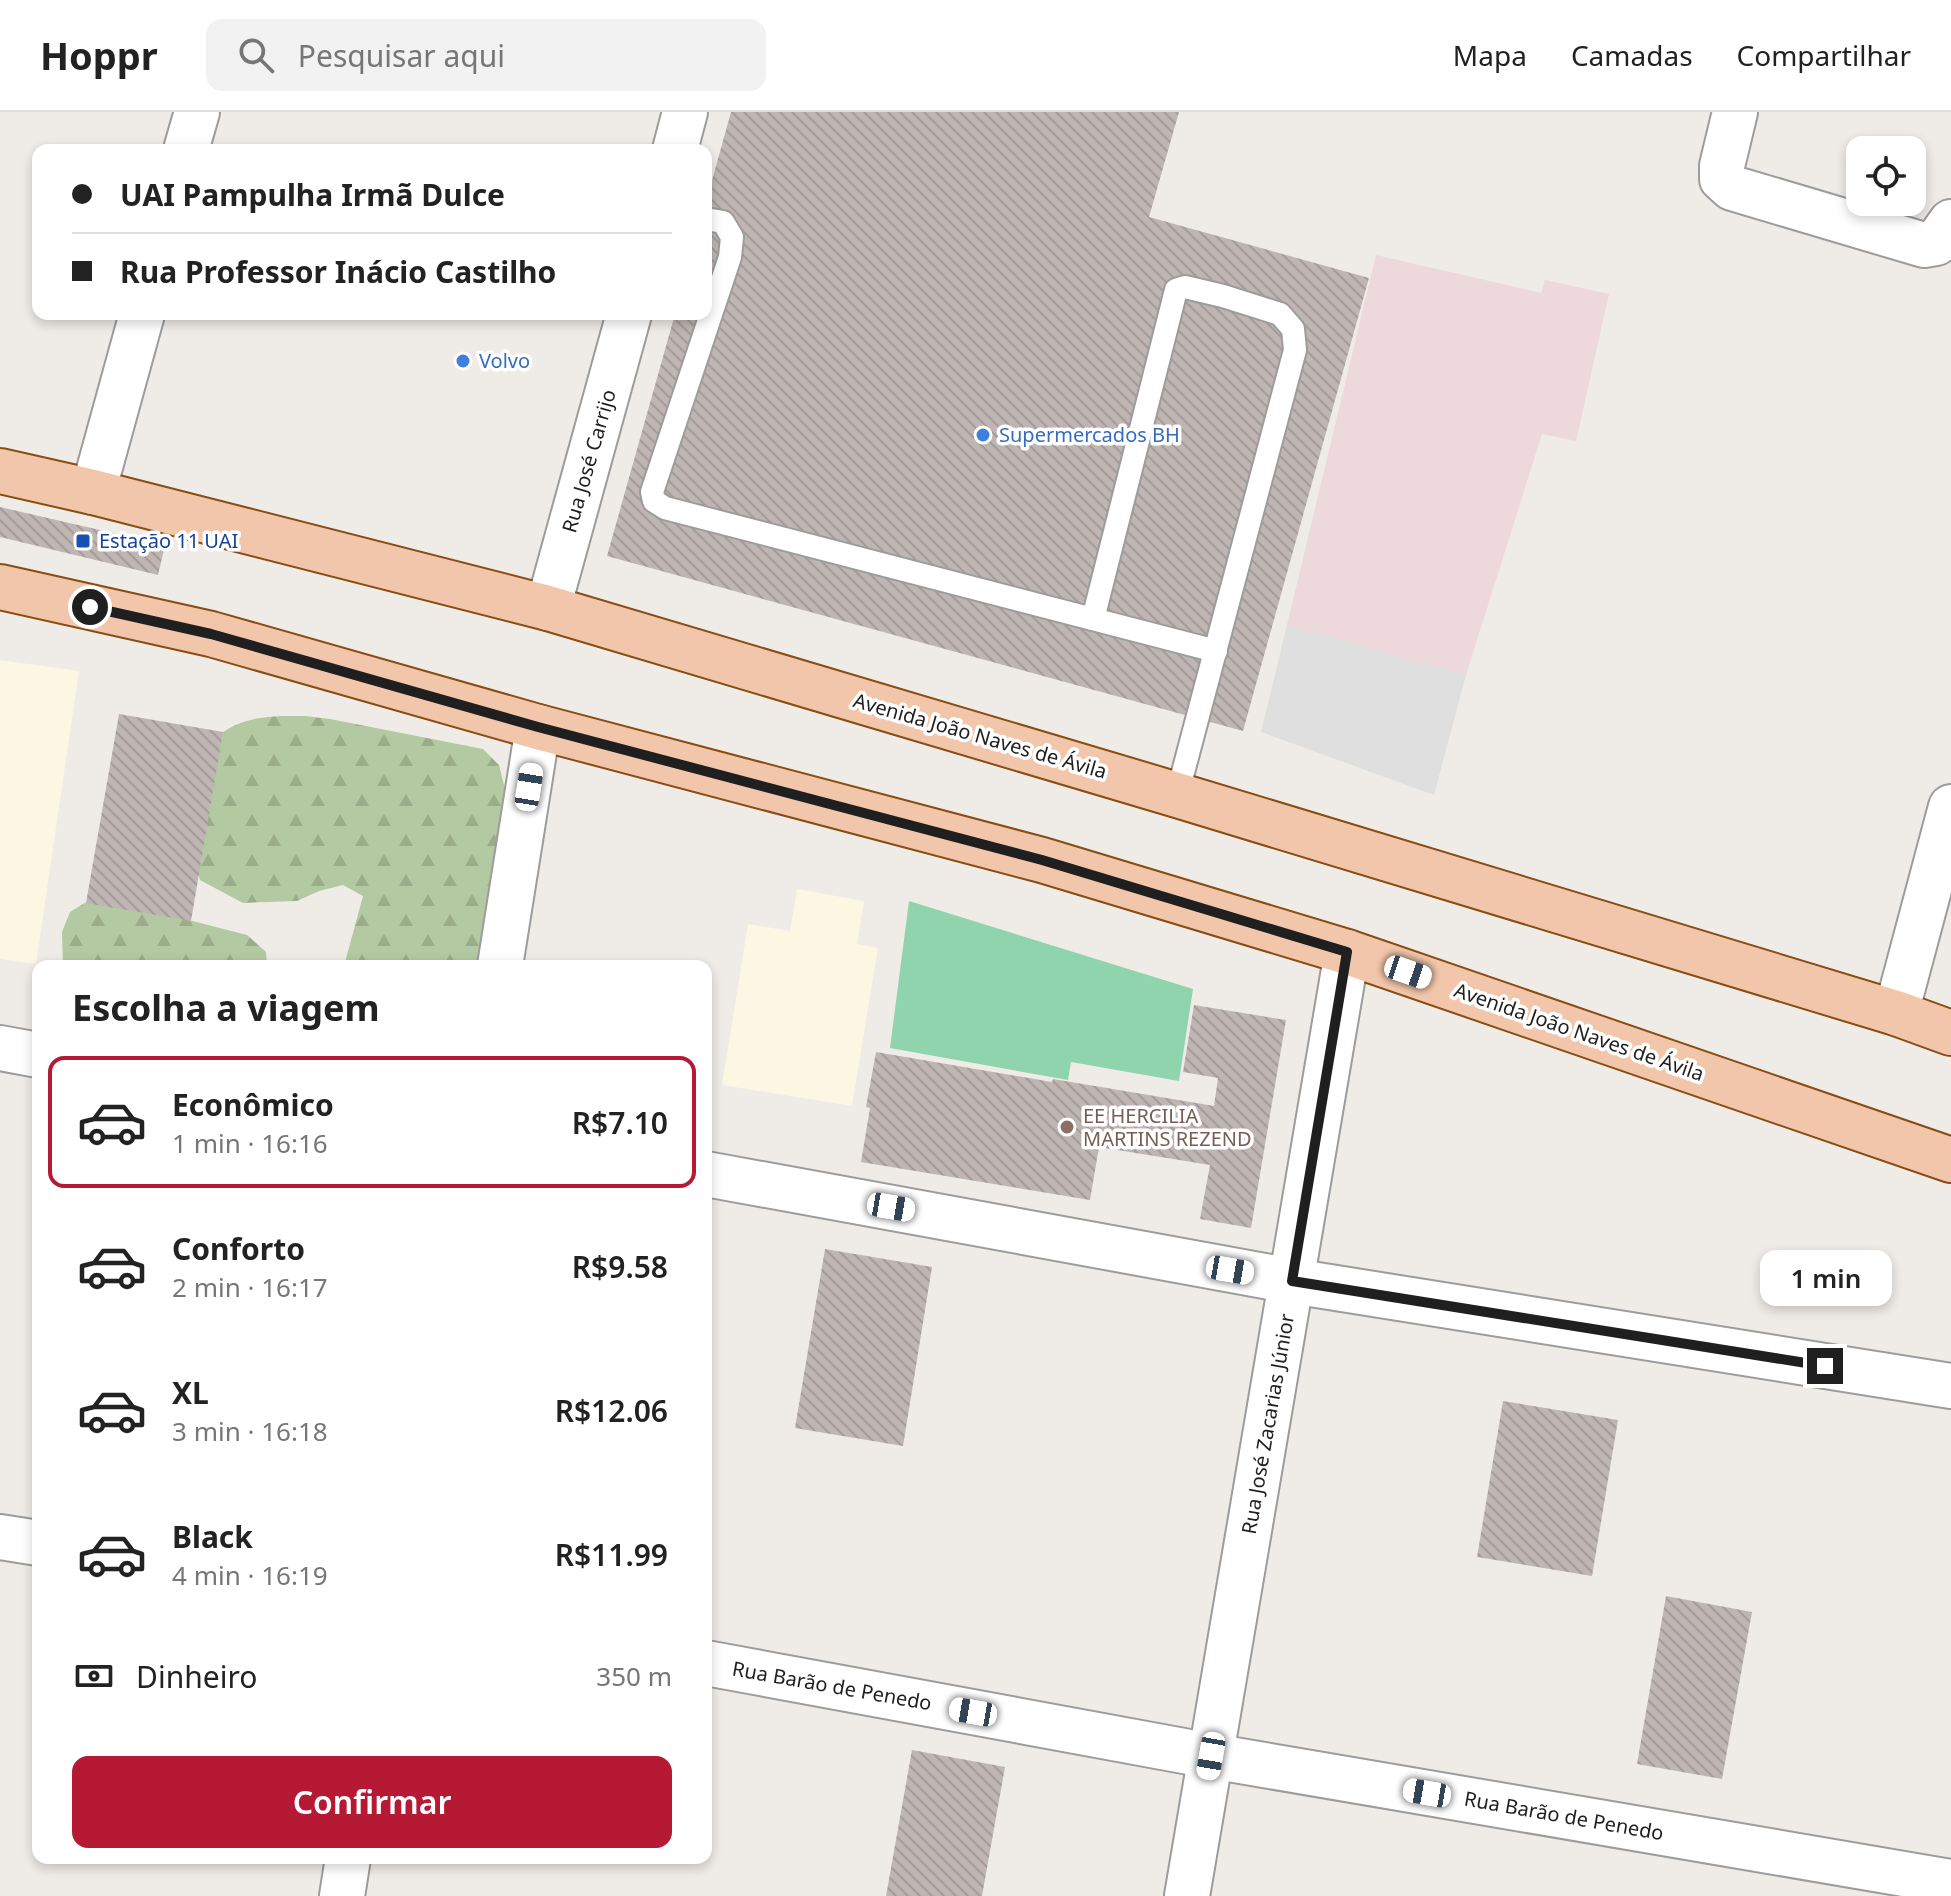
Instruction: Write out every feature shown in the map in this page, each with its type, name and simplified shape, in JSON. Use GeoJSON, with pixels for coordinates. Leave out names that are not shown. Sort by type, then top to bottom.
{"type":"FeatureCollection","features":[{"type":"Feature","properties":{"kind":"main road","name":"Avenida João Naves de Ávila"},"geometry":{"type":"LineString","coordinates":[[0,471],[548,608],[1177,795],[1896,1013],[1951,1033]]}},
{"type":"Feature","properties":{"kind":"main road","name":"Avenida João Naves de Ávila"},"geometry":{"type":"LineString","coordinates":[[0,587],[211,634],[538,727],[1042,860],[1347,952],[1951,1160]]}},
{"type":"Feature","properties":{"kind":"street"},"geometry":{"type":"LineString","coordinates":[[188,144],[197,112]]}},
{"type":"Feature","properties":{"kind":"street"},"geometry":{"type":"LineString","coordinates":[[677,144],[685,112]]}},
{"type":"Feature","properties":{"kind":"street"},"geometry":{"type":"LineString","coordinates":[[1735,112],[1722,166],[1722,179],[1732,188],[1924,245],[1936,243],[1951,222]]}},
{"type":"Feature","properties":{"kind":"street"},"geometry":{"type":"LineString","coordinates":[[93,492],[140,320]]}},
{"type":"Feature","properties":{"kind":"street","name":"Rua José Carrijo"},"geometry":{"type":"LineString","coordinates":[[548,608],[627,320]]}},
{"type":"Feature","properties":{"kind":"street"},"geometry":{"type":"LineString","coordinates":[[501,960],[538,727]]}},
{"type":"Feature","properties":{"kind":"street"},"geometry":{"type":"LineString","coordinates":[[1896,1013],[1951,807]]}},
{"type":"Feature","properties":{"kind":"street","name":"Rua José Zacarias Júnior"},"geometry":{"type":"LineString","coordinates":[[1187,1896],[1347,952]]}},
{"type":"Feature","properties":{"kind":"street"},"geometry":{"type":"LineString","coordinates":[[0,1048],[32,1054]]}},
{"type":"Feature","properties":{"kind":"street"},"geometry":{"type":"LineString","coordinates":[[712,1175],[1292,1281],[1951,1386]]}},
{"type":"Feature","properties":{"kind":"street"},"geometry":{"type":"LineString","coordinates":[[0,1537],[32,1542]]}},
{"type":"Feature","properties":{"kind":"street","name":"Rua Barão de Penedo"},"geometry":{"type":"LineString","coordinates":[[712,1664],[1211,1756],[1951,1882]]}},
{"type":"Feature","properties":{"kind":"street"},"geometry":{"type":"LineString","coordinates":[[342,1896],[347,1864]]}},
{"type":"Feature","properties":{"kind":"lane"},"geometry":{"type":"LineString","coordinates":[[712,220],[723,222],[732,237],[730,257],[712,311]]}},
{"type":"Feature","properties":{"kind":"lane"},"geometry":{"type":"LineString","coordinates":[[1093,619],[1176,290],[1185,287],[1280,314],[1293,329],[1295,350],[1177,795]]}},
{"type":"Feature","properties":{"kind":"lane"},"geometry":{"type":"LineString","coordinates":[[709,320],[652,492],[654,501],[665,508],[1216,651]]}},
{"type":"Feature","properties":{"kind":"shaded area"},"geometry":{"type":"Polygon","coordinates":[[[1376,255],[1541,293],[1545,280],[1609,294],[1576,441],[1542,434],[1466,675],[1287,625],[1376,255]]]}},
{"type":"Feature","properties":{"kind":"shaded area"},"geometry":{"type":"Polygon","coordinates":[[[1287,625],[1466,675],[1434,795],[1261,732],[1287,625]]]}},
{"type":"Feature","properties":{"kind":"shaded area"},"geometry":{"type":"Polygon","coordinates":[[[0,660],[79,671],[37,960],[32,960],[32,963],[0,959],[0,660]]]}},
{"type":"Feature","properties":{"kind":"shaded area"},"geometry":{"type":"Polygon","coordinates":[[[797,889],[864,901],[857,944],[878,948],[852,1106],[722,1085],[748,924],[790,931],[797,889]]]}},
{"type":"Feature","properties":{"kind":"green space"},"geometry":{"type":"Polygon","coordinates":[[[305,716],[330,719],[483,749],[499,765],[505,806],[478,960],[346,960],[363,896],[343,885],[297,901],[243,903],[200,880],[194,857],[211,740],[244,722],[260,718],[305,716]]]}},
{"type":"Feature","properties":{"kind":"green space"},"geometry":{"type":"Polygon","coordinates":[[[88,901],[177,917],[247,935],[266,952],[267,960],[63,960],[62,932],[70,912],[88,901]]]}},
{"type":"Feature","properties":{"kind":"green space","name":"EE HERCILIA MARTINS REZEND"},"geometry":{"type":"Polygon","coordinates":[[[909,901],[1193,989],[1179,1081],[1071,1062],[1068,1080],[890,1048],[909,901]]]}},
{"type":"Feature","properties":{"kind":"building","name":"Supermercados BH"},"geometry":{"type":"Polygon","coordinates":[[[731,112],[1179,112],[1149,217],[1369,278],[1243,731],[607,556],[673,320],[712,320],[712,180],[731,112]]]}},
{"type":"Feature","properties":{"kind":"building","name":"Estação 11 UAI"},"geometry":{"type":"Polygon","coordinates":[[[0,507],[165,545],[158,575],[0,537],[0,507]]]}},
{"type":"Feature","properties":{"kind":"building"},"geometry":{"type":"Polygon","coordinates":[[[119,714],[223,732],[191,921],[86,903],[119,714]]]}},
{"type":"Feature","properties":{"kind":"building","name":"EE HERCILIA MARTINS REZEND"},"geometry":{"type":"Polygon","coordinates":[[[1194,1005],[1286,1020],[1251,1228],[1200,1219],[1210,1165],[1099,1147],[1090,1200],[861,1162],[870,1108],[866,1107],[876,1052],[1214,1106],[1218,1078],[1183,1072],[1194,1005]]]}},
{"type":"Feature","properties":{"kind":"building"},"geometry":{"type":"Polygon","coordinates":[[[825,1249],[932,1267],[903,1446],[795,1428],[825,1249]]]}},
{"type":"Feature","properties":{"kind":"building"},"geometry":{"type":"Polygon","coordinates":[[[1503,1401],[1618,1420],[1592,1576],[1477,1557],[1503,1401]]]}},
{"type":"Feature","properties":{"kind":"building"},"geometry":{"type":"Polygon","coordinates":[[[1666,1596],[1752,1612],[1722,1779],[1637,1764],[1666,1596]]]}},
{"type":"Feature","properties":{"kind":"building"},"geometry":{"type":"Polygon","coordinates":[[[912,1750],[1005,1767],[982,1896],[886,1896],[912,1750]]]}},
{"type":"Feature","properties":{"kind":"place","name":"Volvo"},"geometry":{"type":"Point","coordinates":[463,361]}},
{"type":"Feature","properties":{"kind":"place","name":"Supermercados BH"},"geometry":{"type":"Point","coordinates":[983,435]}},
{"type":"Feature","properties":{"kind":"place","name":"Estação 11 UAI"},"geometry":{"type":"Point","coordinates":[83,541]}},
{"type":"Feature","properties":{"kind":"place","name":"EE HERCILIA MARTINS REZEND"},"geometry":{"type":"Point","coordinates":[1067,1127]}},
{"type":"Feature","properties":{"kind":"route"},"geometry":{"type":"LineString","coordinates":[[90,607],[211,634],[538,727],[1042,860],[1347,952],[1292,1281],[1825,1366]]}}]}
